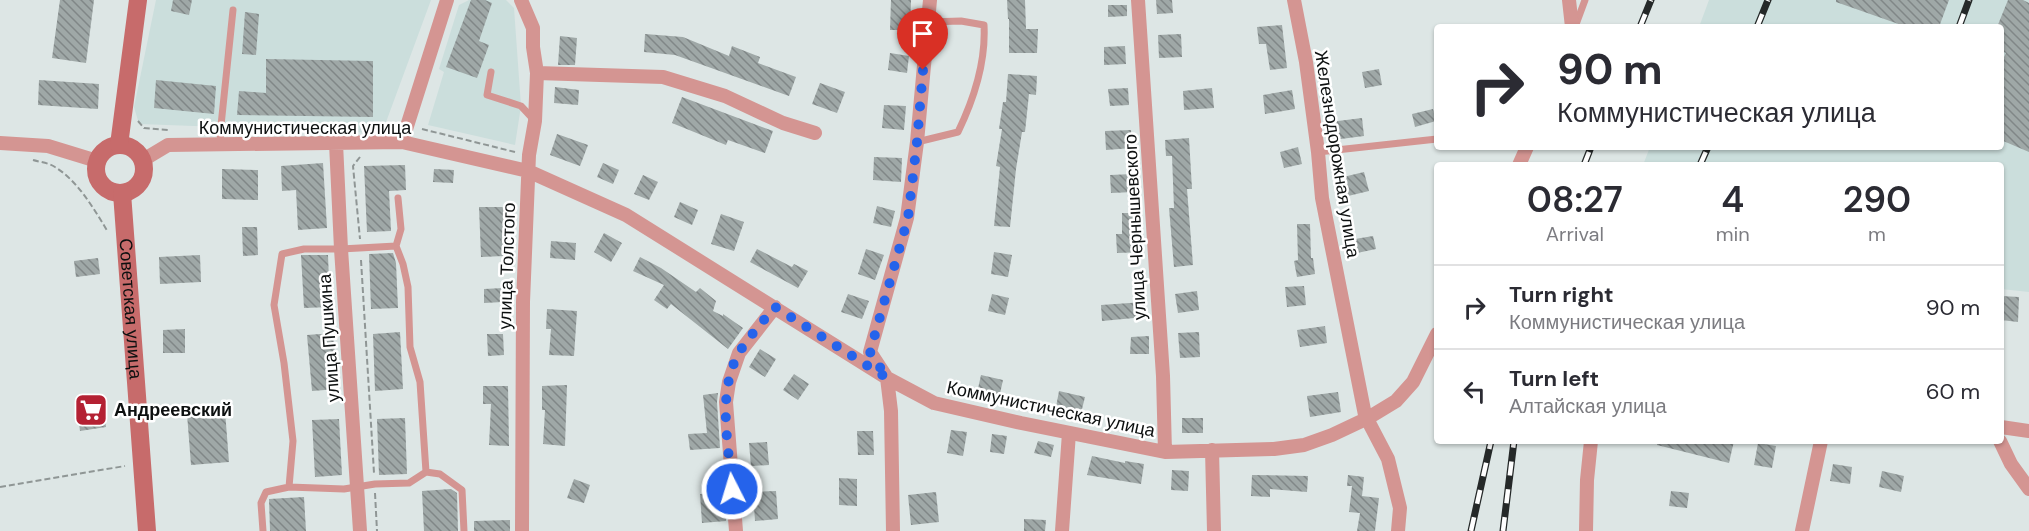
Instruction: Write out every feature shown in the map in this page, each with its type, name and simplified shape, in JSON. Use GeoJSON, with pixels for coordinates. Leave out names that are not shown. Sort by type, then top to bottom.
{"type":"FeatureCollection","features":[{"type":"Feature","properties":{"kind":"main road"},"geometry":{"type":"LineString","coordinates":[[119,145],[138,0]]}},
{"type":"Feature","properties":{"kind":"main road"},"geometry":{"type":"LineString","coordinates":[[119,145],[133,149],[143,160],[143,175],[135,188],[122,193],[114,192],[100,184],[97,177],[97,161],[105,149],[119,145]]}},
{"type":"Feature","properties":{"kind":"main road","name":"Советская улица"},"geometry":{"type":"LineString","coordinates":[[122,193],[147,531]]}},
{"type":"Feature","properties":{"kind":"street"},"geometry":{"type":"LineString","coordinates":[[402,142],[447,0]]}},
{"type":"Feature","properties":{"kind":"street"},"geometry":{"type":"LineString","coordinates":[[893,531],[891,411],[887,378],[870,352],[908,218],[930,0]]}},
{"type":"Feature","properties":{"kind":"street","name":"улица Чернышевского"},"geometry":{"type":"LineString","coordinates":[[1138,0],[1165,452]]}},
{"type":"Feature","properties":{"kind":"street","name":"Железнодорожная улица"},"geometry":{"type":"LineString","coordinates":[[1294,0],[1306,62],[1322,198],[1365,415],[1388,459],[1400,508],[1398,531]]}},
{"type":"Feature","properties":{"kind":"street"},"geometry":{"type":"LineString","coordinates":[[1569,0],[1573,24]]}},
{"type":"Feature","properties":{"kind":"street","name":"улица Толстого"},"geometry":{"type":"LineString","coordinates":[[520,2],[533,28],[537,73],[535,121],[528,171],[523,302],[522,531]]}},
{"type":"Feature","properties":{"kind":"street"},"geometry":{"type":"LineString","coordinates":[[537,73],[663,78],[725,96],[783,123],[815,133]]}},
{"type":"Feature","properties":{"kind":"street","name":"Коммунистическая улица"},"geometry":{"type":"LineString","coordinates":[[143,160],[168,145],[402,142],[528,171],[626,215],[887,378],[934,403],[1069,433],[1165,452],[1274,449],[1304,445],[1368,418]]}},
{"type":"Feature","properties":{"kind":"street"},"geometry":{"type":"LineString","coordinates":[[0,143],[48,146],[97,161]]}},
{"type":"Feature","properties":{"kind":"street","name":"улица Пушкина"},"geometry":{"type":"LineString","coordinates":[[336,143],[360,531]]}},
{"type":"Feature","properties":{"kind":"street"},"geometry":{"type":"LineString","coordinates":[[736,531],[726,402],[729,382],[739,353],[775,307]]}},
{"type":"Feature","properties":{"kind":"street"},"geometry":{"type":"LineString","coordinates":[[1368,418],[1396,400],[1413,382],[1434,340]]}},
{"type":"Feature","properties":{"kind":"street"},"geometry":{"type":"LineString","coordinates":[[2004,427],[2029,431]]}},
{"type":"Feature","properties":{"kind":"street"},"geometry":{"type":"LineString","coordinates":[[1062,531],[1069,433]]}},
{"type":"Feature","properties":{"kind":"street"},"geometry":{"type":"LineString","coordinates":[[1586,531],[1591,444]]}},
{"type":"Feature","properties":{"kind":"street"},"geometry":{"type":"LineString","coordinates":[[1802,531],[1820,444]]}},
{"type":"Feature","properties":{"kind":"street"},"geometry":{"type":"LineString","coordinates":[[2001,444],[2011,464],[2029,489]]}},
{"type":"Feature","properties":{"kind":"street"},"geometry":{"type":"LineString","coordinates":[[1212,450],[1214,531]]}},
{"type":"Feature","properties":{"kind":"lane"},"geometry":{"type":"LineString","coordinates":[[1575,24],[1585,0]]}},
{"type":"Feature","properties":{"kind":"lane"},"geometry":{"type":"LineString","coordinates":[[222,145],[220,135],[232,10]]}},
{"type":"Feature","properties":{"kind":"lane"},"geometry":{"type":"LineString","coordinates":[[917,142],[958,132],[970,107],[985,47],[984,25],[962,21],[928,22]]}},
{"type":"Feature","properties":{"kind":"lane"},"geometry":{"type":"LineString","coordinates":[[491,72],[487,95],[521,106],[535,121]]}},
{"type":"Feature","properties":{"kind":"lane"},"geometry":{"type":"LineString","coordinates":[[1318,152],[1434,139]]}},
{"type":"Feature","properties":{"kind":"lane"},"geometry":{"type":"LineString","coordinates":[[398,198],[401,230],[396,246],[408,287],[410,347],[420,382],[426,472]]}},
{"type":"Feature","properties":{"kind":"lane"},"geometry":{"type":"LineString","coordinates":[[289,488],[293,441],[284,363],[274,305],[282,254],[304,249],[396,246]]}},
{"type":"Feature","properties":{"kind":"lane"},"geometry":{"type":"LineString","coordinates":[[263,531],[261,502],[266,492],[289,488],[344,489],[375,484],[409,483],[426,472],[440,474],[462,490],[464,531]]}},
{"type":"Feature","properties":{"kind":"path"},"geometry":{"type":"LineString","coordinates":[[136,114],[144,128],[177,131]]}},
{"type":"Feature","properties":{"kind":"path"},"geometry":{"type":"LineString","coordinates":[[371,143],[353,166],[361,248],[377,531]]}},
{"type":"Feature","properties":{"kind":"path"},"geometry":{"type":"LineString","coordinates":[[27,158],[53,166],[67,176],[92,205],[108,232]]}},
{"type":"Feature","properties":{"kind":"path"},"geometry":{"type":"LineString","coordinates":[[0,486],[127,465],[141,459]]}},
{"type":"Feature","properties":{"kind":"shaded area"},"geometry":{"type":"Polygon","coordinates":[[[156,0],[431,0],[382,133],[139,124],[134,107],[156,0]]]}},
{"type":"Feature","properties":{"kind":"shaded area"},"geometry":{"type":"Polygon","coordinates":[[[469,0],[506,0],[514,8],[521,106],[515,145],[428,125],[444,72],[439,69],[459,5],[469,0]]]}},
{"type":"Feature","properties":{"kind":"shaded area"},"geometry":{"type":"Polygon","coordinates":[[[1709,0],[2029,0],[2029,292],[2004,289],[2004,162],[1644,162],[1649,150],[2004,150],[2004,24],[1700,24],[1709,0]]]}},
{"type":"Feature","properties":{"kind":"building"},"geometry":{"type":"Polygon","coordinates":[[[60,0],[94,0],[86,63],[52,58],[60,0]]]}},
{"type":"Feature","properties":{"kind":"building"},"geometry":{"type":"Polygon","coordinates":[[[173,0],[192,0],[189,15],[171,11],[173,0]]]}},
{"type":"Feature","properties":{"kind":"building"},"geometry":{"type":"Polygon","coordinates":[[[471,0],[485,0],[492,3],[479,41],[489,45],[477,78],[446,67],[471,0]]]}},
{"type":"Feature","properties":{"kind":"building"},"geometry":{"type":"Polygon","coordinates":[[[891,0],[911,0],[910,30],[890,30],[891,0]]]}},
{"type":"Feature","properties":{"kind":"building"},"geometry":{"type":"Polygon","coordinates":[[[1007,0],[1025,0],[1026,29],[1038,29],[1037,53],[1009,53],[1007,0]]]}},
{"type":"Feature","properties":{"kind":"building"},"geometry":{"type":"Polygon","coordinates":[[[1156,0],[1172,0],[1173,13],[1157,14],[1156,0]]]}},
{"type":"Feature","properties":{"kind":"building"},"geometry":{"type":"Polygon","coordinates":[[[1836,0],[1949,0],[1940,24],[1898,24],[1836,2],[1836,0]]]}},
{"type":"Feature","properties":{"kind":"building"},"geometry":{"type":"Polygon","coordinates":[[[2008,0],[2023,0],[2029,3],[2029,152],[2004,141],[2004,57],[2006,53],[2004,52],[2004,24],[1998,24],[2008,0]]]}},
{"type":"Feature","properties":{"kind":"building"},"geometry":{"type":"Polygon","coordinates":[[[1108,5],[1127,5],[1127,16],[1108,17],[1108,5]]]}},
{"type":"Feature","properties":{"kind":"building"},"geometry":{"type":"Polygon","coordinates":[[[245,12],[259,14],[256,55],[242,54],[245,12]]]}},
{"type":"Feature","properties":{"kind":"building"},"geometry":{"type":"Polygon","coordinates":[[[1282,25],[1287,68],[1270,70],[1266,44],[1259,44],[1257,27],[1282,25]]]}},
{"type":"Feature","properties":{"kind":"building"},"geometry":{"type":"Polygon","coordinates":[[[645,34],[683,37],[729,56],[732,46],[760,57],[758,63],[796,77],[789,96],[675,55],[644,52],[645,34]]]}},
{"type":"Feature","properties":{"kind":"building"},"geometry":{"type":"Polygon","coordinates":[[[1181,34],[1182,57],[1159,58],[1158,35],[1181,34]]]}},
{"type":"Feature","properties":{"kind":"building"},"geometry":{"type":"Polygon","coordinates":[[[560,36],[577,38],[575,65],[558,65],[560,36]]]}},
{"type":"Feature","properties":{"kind":"building"},"geometry":{"type":"Polygon","coordinates":[[[1125,46],[1126,64],[1104,65],[1104,47],[1125,46]]]}},
{"type":"Feature","properties":{"kind":"building"},"geometry":{"type":"Polygon","coordinates":[[[890,53],[909,56],[907,73],[888,70],[890,53]]]}},
{"type":"Feature","properties":{"kind":"building"},"geometry":{"type":"Polygon","coordinates":[[[266,59],[373,61],[373,117],[237,115],[239,91],[266,93],[266,59]]]}},
{"type":"Feature","properties":{"kind":"building"},"geometry":{"type":"Polygon","coordinates":[[[1379,69],[1382,85],[1365,88],[1362,72],[1379,69]]]}},
{"type":"Feature","properties":{"kind":"building"},"geometry":{"type":"Polygon","coordinates":[[[1008,74],[1037,76],[1036,95],[1029,94],[1025,132],[1022,132],[1010,227],[994,226],[1000,167],[996,166],[1002,129],[999,129],[1003,102],[1006,102],[1008,74]]]}},
{"type":"Feature","properties":{"kind":"building"},"geometry":{"type":"Polygon","coordinates":[[[39,80],[99,84],[98,109],[38,105],[39,80]]]}},
{"type":"Feature","properties":{"kind":"building"},"geometry":{"type":"Polygon","coordinates":[[[156,80],[216,86],[214,114],[154,108],[156,80]]]}},
{"type":"Feature","properties":{"kind":"building"},"geometry":{"type":"Polygon","coordinates":[[[820,83],[845,92],[837,113],[812,104],[820,83]]]}},
{"type":"Feature","properties":{"kind":"building"},"geometry":{"type":"Polygon","coordinates":[[[555,87],[579,90],[578,105],[554,103],[555,87]]]}},
{"type":"Feature","properties":{"kind":"building"},"geometry":{"type":"Polygon","coordinates":[[[1128,88],[1129,105],[1110,106],[1108,89],[1128,88]]]}},
{"type":"Feature","properties":{"kind":"building"},"geometry":{"type":"Polygon","coordinates":[[[1212,88],[1214,108],[1184,110],[1183,91],[1212,88]]]}},
{"type":"Feature","properties":{"kind":"building"},"geometry":{"type":"Polygon","coordinates":[[[1292,90],[1295,109],[1265,114],[1263,95],[1292,90]]]}},
{"type":"Feature","properties":{"kind":"building"},"geometry":{"type":"Polygon","coordinates":[[[682,97],[773,131],[765,153],[728,140],[726,145],[672,123],[682,97]]]}},
{"type":"Feature","properties":{"kind":"building"},"geometry":{"type":"Polygon","coordinates":[[[884,105],[906,106],[904,130],[882,128],[884,105]]]}},
{"type":"Feature","properties":{"kind":"building"},"geometry":{"type":"Polygon","coordinates":[[[1433,109],[1434,122],[1415,127],[1412,114],[1433,109]]]}},
{"type":"Feature","properties":{"kind":"building"},"geometry":{"type":"Polygon","coordinates":[[[1362,118],[1364,136],[1333,140],[1330,122],[1362,118]]]}},
{"type":"Feature","properties":{"kind":"building"},"geometry":{"type":"Polygon","coordinates":[[[1131,130],[1132,148],[1106,150],[1105,131],[1131,130]]]}},
{"type":"Feature","properties":{"kind":"building"},"geometry":{"type":"Polygon","coordinates":[[[557,134],[588,145],[580,166],[550,155],[557,134]]]}},
{"type":"Feature","properties":{"kind":"building"},"geometry":{"type":"Polygon","coordinates":[[[1189,138],[1192,189],[1187,189],[1193,265],[1174,267],[1169,208],[1174,208],[1172,156],[1166,156],[1165,140],[1189,138]]]}},
{"type":"Feature","properties":{"kind":"building"},"geometry":{"type":"Polygon","coordinates":[[[1298,147],[1302,164],[1284,168],[1280,152],[1298,147]]]}},
{"type":"Feature","properties":{"kind":"building"},"geometry":{"type":"Polygon","coordinates":[[[874,157],[902,158],[901,182],[873,180],[874,157]]]}},
{"type":"Feature","properties":{"kind":"building"},"geometry":{"type":"Polygon","coordinates":[[[323,163],[327,228],[298,230],[296,190],[282,191],[281,166],[323,163]]]}},
{"type":"Feature","properties":{"kind":"building"},"geometry":{"type":"Polygon","coordinates":[[[603,163],[619,170],[613,184],[597,177],[603,163]]]}},
{"type":"Feature","properties":{"kind":"building"},"geometry":{"type":"Polygon","coordinates":[[[405,165],[406,190],[389,191],[391,231],[367,232],[364,166],[405,165]]]}},
{"type":"Feature","properties":{"kind":"building"},"geometry":{"type":"Polygon","coordinates":[[[222,169],[258,170],[258,200],[222,199],[222,169]]]}},
{"type":"Feature","properties":{"kind":"building"},"geometry":{"type":"Polygon","coordinates":[[[434,169],[454,170],[453,183],[433,182],[434,169]]]}},
{"type":"Feature","properties":{"kind":"building"},"geometry":{"type":"Polygon","coordinates":[[[1364,172],[1369,191],[1344,197],[1339,178],[1364,172]]]}},
{"type":"Feature","properties":{"kind":"building"},"geometry":{"type":"Polygon","coordinates":[[[1133,174],[1134,192],[1111,193],[1110,175],[1133,174]]]}},
{"type":"Feature","properties":{"kind":"building"},"geometry":{"type":"Polygon","coordinates":[[[643,175],[658,182],[649,200],[634,194],[643,175]]]}},
{"type":"Feature","properties":{"kind":"building"},"geometry":{"type":"Polygon","coordinates":[[[680,202],[698,210],[692,225],[674,217],[680,202]]]}},
{"type":"Feature","properties":{"kind":"building"},"geometry":{"type":"Polygon","coordinates":[[[877,206],[895,211],[891,227],[873,223],[877,206]]]}},
{"type":"Feature","properties":{"kind":"building"},"geometry":{"type":"Polygon","coordinates":[[[479,207],[504,207],[504,256],[481,257],[479,207]]]}},
{"type":"Feature","properties":{"kind":"building"},"geometry":{"type":"Polygon","coordinates":[[[1122,213],[1137,213],[1137,234],[1143,233],[1144,252],[1117,253],[1116,234],[1122,234],[1122,213]]]}},
{"type":"Feature","properties":{"kind":"building"},"geometry":{"type":"Polygon","coordinates":[[[721,214],[744,222],[734,251],[711,244],[721,214]]]}},
{"type":"Feature","properties":{"kind":"building"},"geometry":{"type":"Polygon","coordinates":[[[1297,224],[1310,224],[1311,258],[1313,258],[1315,274],[1297,277],[1294,261],[1298,260],[1297,224]]]}},
{"type":"Feature","properties":{"kind":"building"},"geometry":{"type":"Polygon","coordinates":[[[242,227],[257,227],[258,255],[243,256],[242,227]]]}},
{"type":"Feature","properties":{"kind":"building"},"geometry":{"type":"Polygon","coordinates":[[[604,233],[622,243],[611,262],[594,252],[604,233]]]}},
{"type":"Feature","properties":{"kind":"building"},"geometry":{"type":"Polygon","coordinates":[[[1373,236],[1376,249],[1357,253],[1355,239],[1373,236]]]}},
{"type":"Feature","properties":{"kind":"building"},"geometry":{"type":"Polygon","coordinates":[[[551,241],[576,243],[575,260],[550,258],[551,241]]]}},
{"type":"Feature","properties":{"kind":"building"},"geometry":{"type":"Polygon","coordinates":[[[757,249],[792,267],[794,264],[808,271],[798,288],[750,262],[757,249]]]}},
{"type":"Feature","properties":{"kind":"building"},"geometry":{"type":"Polygon","coordinates":[[[866,249],[884,255],[875,280],[858,274],[866,249]]]}},
{"type":"Feature","properties":{"kind":"building"},"geometry":{"type":"Polygon","coordinates":[[[994,252],[1012,255],[1008,277],[991,274],[994,252]]]}},
{"type":"Feature","properties":{"kind":"building"},"geometry":{"type":"Polygon","coordinates":[[[393,253],[396,263],[398,308],[371,309],[369,254],[393,253]]]}},
{"type":"Feature","properties":{"kind":"building"},"geometry":{"type":"Polygon","coordinates":[[[200,255],[201,282],[160,284],[159,257],[200,255]]]}},
{"type":"Feature","properties":{"kind":"building"},"geometry":{"type":"Polygon","coordinates":[[[301,255],[328,255],[330,307],[304,308],[301,255]]]}},
{"type":"Feature","properties":{"kind":"building"},"geometry":{"type":"Polygon","coordinates":[[[640,257],[661,268],[696,292],[700,288],[716,301],[713,311],[723,316],[723,314],[743,328],[728,349],[671,304],[667,309],[654,300],[664,285],[633,271],[640,257]]]}},
{"type":"Feature","properties":{"kind":"building"},"geometry":{"type":"Polygon","coordinates":[[[98,258],[100,274],[76,277],[74,261],[98,258]]]}},
{"type":"Feature","properties":{"kind":"building"},"geometry":{"type":"Polygon","coordinates":[[[1304,286],[1306,305],[1287,307],[1285,287],[1304,286]]]}},
{"type":"Feature","properties":{"kind":"building"},"geometry":{"type":"Polygon","coordinates":[[[503,288],[503,302],[484,303],[484,289],[503,288]]]}},
{"type":"Feature","properties":{"kind":"building"},"geometry":{"type":"Polygon","coordinates":[[[1197,291],[1199,310],[1178,313],[1175,294],[1197,291]]]}},
{"type":"Feature","properties":{"kind":"building"},"geometry":{"type":"Polygon","coordinates":[[[848,294],[869,301],[862,319],[841,312],[848,294]]]}},
{"type":"Feature","properties":{"kind":"building"},"geometry":{"type":"Polygon","coordinates":[[[992,294],[1009,298],[1005,315],[988,311],[992,294]]]}},
{"type":"Feature","properties":{"kind":"building"},"geometry":{"type":"Polygon","coordinates":[[[2004,296],[2019,297],[2018,322],[2004,320],[2004,296]]]}},
{"type":"Feature","properties":{"kind":"building"},"geometry":{"type":"Polygon","coordinates":[[[1144,302],[1145,317],[1102,321],[1101,305],[1144,302]]]}},
{"type":"Feature","properties":{"kind":"building"},"geometry":{"type":"Polygon","coordinates":[[[547,309],[577,311],[574,356],[549,355],[551,329],[546,329],[547,309]]]}},
{"type":"Feature","properties":{"kind":"building"},"geometry":{"type":"Polygon","coordinates":[[[1325,326],[1327,343],[1300,347],[1297,330],[1325,326]]]}},
{"type":"Feature","properties":{"kind":"building"},"geometry":{"type":"Polygon","coordinates":[[[185,329],[185,353],[163,353],[163,330],[185,329]]]}},
{"type":"Feature","properties":{"kind":"building"},"geometry":{"type":"Polygon","coordinates":[[[400,332],[403,389],[375,391],[373,334],[400,332]]]}},
{"type":"Feature","properties":{"kind":"building"},"geometry":{"type":"Polygon","coordinates":[[[1199,332],[1200,357],[1180,358],[1178,333],[1199,332]]]}},
{"type":"Feature","properties":{"kind":"building"},"geometry":{"type":"Polygon","coordinates":[[[333,333],[338,389],[312,391],[307,335],[333,333]]]}},
{"type":"Feature","properties":{"kind":"building"},"geometry":{"type":"Polygon","coordinates":[[[487,334],[503,334],[504,355],[488,356],[487,334]]]}},
{"type":"Feature","properties":{"kind":"building"},"geometry":{"type":"Polygon","coordinates":[[[1149,336],[1149,354],[1130,354],[1131,337],[1149,336]]]}},
{"type":"Feature","properties":{"kind":"building"},"geometry":{"type":"Polygon","coordinates":[[[760,349],[776,359],[765,377],[749,367],[760,349]]]}},
{"type":"Feature","properties":{"kind":"building"},"geometry":{"type":"Polygon","coordinates":[[[794,374],[809,384],[798,400],[783,390],[794,374]]]}},
{"type":"Feature","properties":{"kind":"building"},"geometry":{"type":"Polygon","coordinates":[[[981,375],[1003,380],[999,398],[977,393],[981,375]]]}},
{"type":"Feature","properties":{"kind":"building"},"geometry":{"type":"Polygon","coordinates":[[[567,385],[565,446],[543,444],[545,410],[542,410],[542,386],[567,385]]]}},
{"type":"Feature","properties":{"kind":"building"},"geometry":{"type":"Polygon","coordinates":[[[483,386],[508,386],[509,446],[489,445],[491,404],[483,404],[483,386]]]}},
{"type":"Feature","properties":{"kind":"building"},"geometry":{"type":"Polygon","coordinates":[[[1059,391],[1085,397],[1081,413],[1056,407],[1059,391]]]}},
{"type":"Feature","properties":{"kind":"building"},"geometry":{"type":"Polygon","coordinates":[[[1338,392],[1341,412],[1310,417],[1307,396],[1338,392]]]}},
{"type":"Feature","properties":{"kind":"building"},"geometry":{"type":"Polygon","coordinates":[[[718,393],[720,448],[690,450],[688,434],[707,433],[703,395],[718,393]]]}},
{"type":"Feature","properties":{"kind":"building"},"geometry":{"type":"Polygon","coordinates":[[[102,396],[106,427],[80,431],[76,399],[102,396]]]}},
{"type":"Feature","properties":{"kind":"building"},"geometry":{"type":"Polygon","coordinates":[[[225,411],[229,462],[191,465],[187,414],[225,411]]]}},
{"type":"Feature","properties":{"kind":"building"},"geometry":{"type":"Polygon","coordinates":[[[405,418],[407,474],[379,475],[377,419],[405,418]]]}},
{"type":"Feature","properties":{"kind":"building"},"geometry":{"type":"Polygon","coordinates":[[[1182,418],[1203,418],[1203,433],[1182,433],[1182,418]]]}},
{"type":"Feature","properties":{"kind":"building"},"geometry":{"type":"Polygon","coordinates":[[[339,419],[342,475],[315,477],[312,420],[339,419]]]}},
{"type":"Feature","properties":{"kind":"building"},"geometry":{"type":"Polygon","coordinates":[[[951,430],[967,432],[963,456],[947,453],[951,430]]]}},
{"type":"Feature","properties":{"kind":"building"},"geometry":{"type":"Polygon","coordinates":[[[857,431],[873,431],[874,455],[858,455],[857,431]]]}},
{"type":"Feature","properties":{"kind":"building"},"geometry":{"type":"Polygon","coordinates":[[[992,434],[1007,436],[1004,454],[990,452],[992,434]]]}},
{"type":"Feature","properties":{"kind":"building"},"geometry":{"type":"Polygon","coordinates":[[[1038,441],[1054,445],[1051,457],[1034,453],[1038,441]]]}},
{"type":"Feature","properties":{"kind":"building"},"geometry":{"type":"Polygon","coordinates":[[[767,442],[769,465],[751,466],[749,443],[767,442]]]}},
{"type":"Feature","properties":{"kind":"building"},"geometry":{"type":"Polygon","coordinates":[[[1657,444],[1733,444],[1729,463],[1657,444]]]}},
{"type":"Feature","properties":{"kind":"building"},"geometry":{"type":"Polygon","coordinates":[[[1758,444],[1776,446],[1772,468],[1754,465],[1758,444]]]}},
{"type":"Feature","properties":{"kind":"building"},"geometry":{"type":"Polygon","coordinates":[[[1092,456],[1125,463],[1125,461],[1144,464],[1141,484],[1087,475],[1092,456]]]}},
{"type":"Feature","properties":{"kind":"building"},"geometry":{"type":"Polygon","coordinates":[[[1833,464],[1852,467],[1850,484],[1830,481],[1833,464]]]}},
{"type":"Feature","properties":{"kind":"building"},"geometry":{"type":"Polygon","coordinates":[[[1172,470],[1189,471],[1188,491],[1171,490],[1172,470]]]}},
{"type":"Feature","properties":{"kind":"building"},"geometry":{"type":"Polygon","coordinates":[[[1882,471],[1904,476],[1901,492],[1879,487],[1882,471]]]}},
{"type":"Feature","properties":{"kind":"building"},"geometry":{"type":"Polygon","coordinates":[[[1252,475],[1308,476],[1307,492],[1270,489],[1270,497],[1251,496],[1252,475]]]}},
{"type":"Feature","properties":{"kind":"building"},"geometry":{"type":"Polygon","coordinates":[[[1348,475],[1364,477],[1362,496],[1379,498],[1375,531],[1357,531],[1360,513],[1349,512],[1352,486],[1347,486],[1348,475]]]}},
{"type":"Feature","properties":{"kind":"building"},"geometry":{"type":"Polygon","coordinates":[[[839,478],[857,479],[857,506],[839,505],[839,478]]]}},
{"type":"Feature","properties":{"kind":"building"},"geometry":{"type":"Polygon","coordinates":[[[574,479],[590,485],[584,503],[567,498],[574,479]]]}},
{"type":"Feature","properties":{"kind":"building"},"geometry":{"type":"Polygon","coordinates":[[[451,489],[457,493],[458,531],[424,531],[422,491],[451,489]]]}},
{"type":"Feature","properties":{"kind":"building"},"geometry":{"type":"Polygon","coordinates":[[[776,491],[778,519],[755,521],[753,492],[776,491]]]}},
{"type":"Feature","properties":{"kind":"building"},"geometry":{"type":"Polygon","coordinates":[[[1671,491],[1689,493],[1687,508],[1669,506],[1671,491]]]}},
{"type":"Feature","properties":{"kind":"building"},"geometry":{"type":"Polygon","coordinates":[[[936,492],[939,522],[911,525],[908,495],[936,492]]]}},
{"type":"Feature","properties":{"kind":"building"},"geometry":{"type":"Polygon","coordinates":[[[724,493],[726,521],[702,523],[700,494],[724,493]]]}},
{"type":"Feature","properties":{"kind":"building"},"geometry":{"type":"Polygon","coordinates":[[[304,497],[306,531],[270,531],[269,499],[304,497]]]}},
{"type":"Feature","properties":{"kind":"building"},"geometry":{"type":"Polygon","coordinates":[[[1024,519],[1046,520],[1045,531],[1024,531],[1024,519]]]}},
{"type":"Feature","properties":{"kind":"building"},"geometry":{"type":"Polygon","coordinates":[[[510,520],[510,531],[474,531],[474,521],[510,520]]]}},
{"type":"Feature","properties":{"kind":"railway"},"geometry":{"type":"LineString","coordinates":[[1641,24],[1651,0]]}},
{"type":"Feature","properties":{"kind":"railway"},"geometry":{"type":"LineString","coordinates":[[1758,24],[1768,0]]}},
{"type":"Feature","properties":{"kind":"railway"},"geometry":{"type":"LineString","coordinates":[[1960,24],[1969,0]]}},
{"type":"Feature","properties":{"kind":"railway"},"geometry":{"type":"LineString","coordinates":[[1585,162],[1590,150]]}},
{"type":"Feature","properties":{"kind":"railway"},"geometry":{"type":"LineString","coordinates":[[1701,162],[1707,150]]}},
{"type":"Feature","properties":{"kind":"railway"},"geometry":{"type":"LineString","coordinates":[[1471,531],[1490,444]]}},
{"type":"Feature","properties":{"kind":"railway"},"geometry":{"type":"LineString","coordinates":[[1503,531],[1514,444]]}},
{"type":"Feature","properties":{"kind":"place","name":"Андреевский"},"geometry":{"type":"Point","coordinates":[91,410]}},
{"type":"Feature","properties":{"kind":"route"},"geometry":{"type":"LineString","coordinates":[[732,489],[726,402],[729,382],[739,353],[775,307],[887,378],[870,352],[908,218],[923,70]]}}]}
